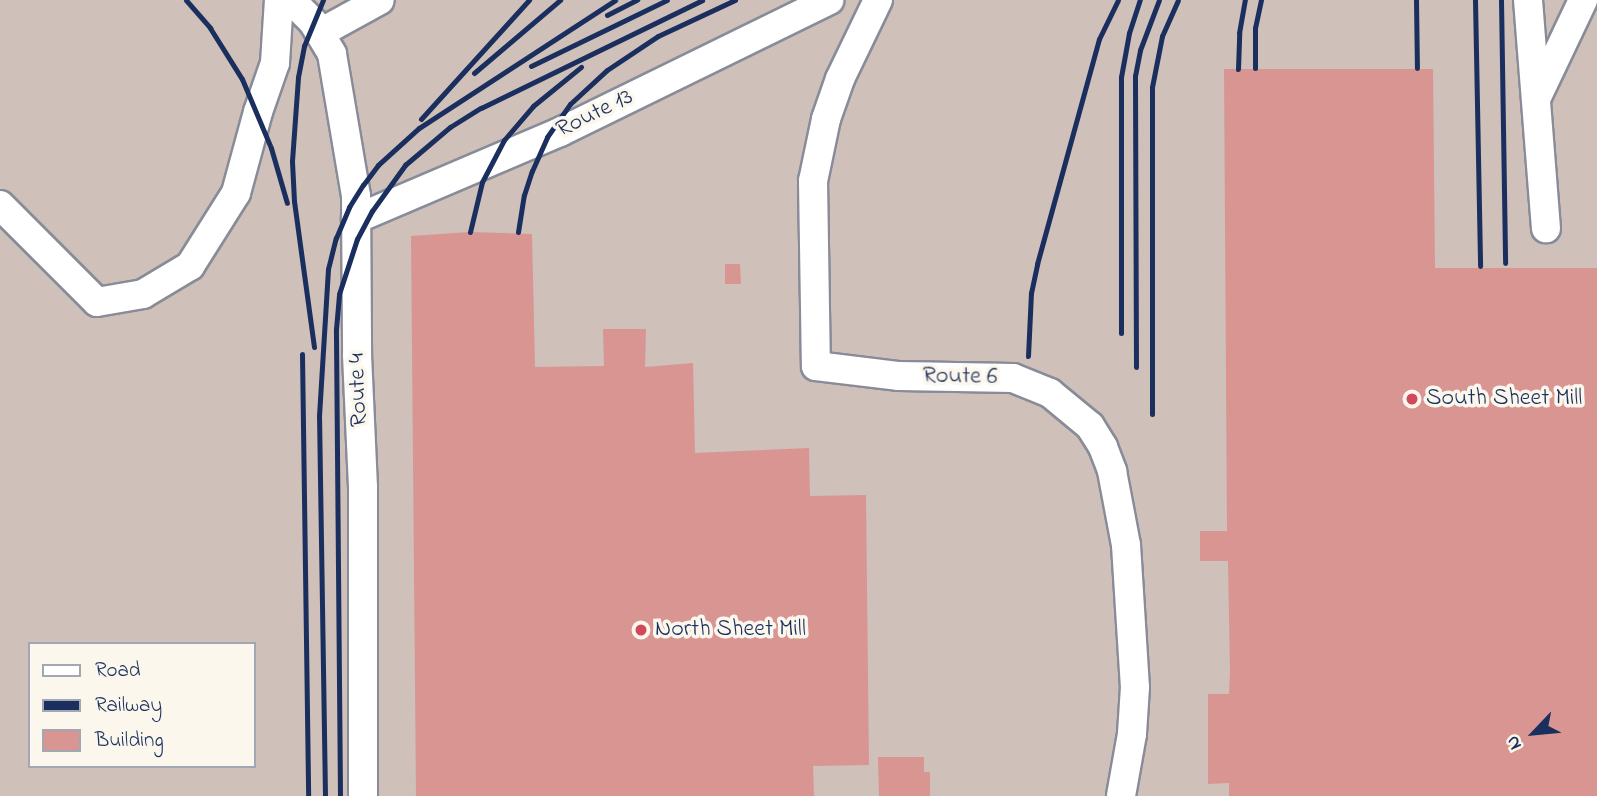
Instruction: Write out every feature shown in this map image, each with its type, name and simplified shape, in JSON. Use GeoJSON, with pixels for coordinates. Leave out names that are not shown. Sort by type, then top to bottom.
{"type":"FeatureCollection","features":[{"type":"Feature","properties":{"kind":"street"},"geometry":{"type":"LineString","coordinates":[[0,205],[97,302],[143,294],[190,266],[236,193],[258,111],[275,63],[279,0]]}},
{"type":"Feature","properties":{"kind":"street","name":"Route 4"},"geometry":{"type":"LineString","coordinates":[[291,0],[320,33],[332,54],[356,196],[357,355],[363,488],[363,796]]}},
{"type":"Feature","properties":{"kind":"street"},"geometry":{"type":"LineString","coordinates":[[320,33],[380,0]]}},
{"type":"Feature","properties":{"kind":"street","name":"Route 13"},"geometry":{"type":"LineString","coordinates":[[356,219],[560,132],[829,0]]}},
{"type":"Feature","properties":{"kind":"street","name":"Route 6"},"geometry":{"type":"LineString","coordinates":[[878,0],[840,79],[826,119],[813,181],[816,366],[899,376],[991,375],[1013,378],[1050,393],[1090,426],[1103,447],[1112,471],[1126,545],[1135,687],[1132,734],[1121,796]]}},
{"type":"Feature","properties":{"kind":"street"},"geometry":{"type":"LineString","coordinates":[[1528,0],[1546,228]]}},
{"type":"Feature","properties":{"kind":"street"},"geometry":{"type":"LineString","coordinates":[[1536,99],[1583,0]]}},
{"type":"Feature","properties":{"kind":"shaded area"},"geometry":{"type":"Polygon","coordinates":[[[0,0],[1597,0],[1597,796],[0,796],[0,0]]]}},
{"type":"Feature","properties":{"kind":"building","name":"South Sheet Mill"},"geometry":{"type":"Polygon","coordinates":[[[1224,69],[1433,69],[1435,268],[1597,268],[1597,796],[1229,796],[1229,783],[1208,784],[1208,694],[1229,694],[1230,672],[1228,561],[1200,561],[1200,531],[1227,531],[1224,69]]]}},
{"type":"Feature","properties":{"kind":"building","name":"North Sheet Mill"},"geometry":{"type":"Polygon","coordinates":[[[470,232],[532,234],[535,367],[604,366],[603,329],[646,329],[645,367],[693,363],[695,453],[809,448],[810,496],[866,495],[869,765],[813,766],[814,796],[416,796],[411,236],[470,232]]]}},
{"type":"Feature","properties":{"kind":"building"},"geometry":{"type":"Polygon","coordinates":[[[725,264],[740,264],[741,284],[725,284],[725,264]]]}},
{"type":"Feature","properties":{"kind":"building"},"geometry":{"type":"Polygon","coordinates":[[[878,757],[924,757],[924,772],[930,772],[930,796],[879,796],[878,757]]]}},
{"type":"Feature","properties":{"kind":"railway"},"geometry":{"type":"LineString","coordinates":[[186,0],[210,28],[242,79],[271,148],[287,203]]}},
{"type":"Feature","properties":{"kind":"railway"},"geometry":{"type":"LineString","coordinates":[[314,347],[294,201],[292,161],[298,77],[304,46],[323,0]]}},
{"type":"Feature","properties":{"kind":"railway"},"geometry":{"type":"LineString","coordinates":[[421,119],[529,0]]}},
{"type":"Feature","properties":{"kind":"railway"},"geometry":{"type":"LineString","coordinates":[[474,73],[560,0]]}},
{"type":"Feature","properties":{"kind":"railway"},"geometry":{"type":"LineString","coordinates":[[325,796],[319,416],[328,269],[336,238],[349,207],[378,165],[419,128],[615,0]]}},
{"type":"Feature","properties":{"kind":"railway"},"geometry":{"type":"LineString","coordinates":[[607,15],[637,0]]}},
{"type":"Feature","properties":{"kind":"railway"},"geometry":{"type":"LineString","coordinates":[[531,66],[667,0]]}},
{"type":"Feature","properties":{"kind":"railway"},"geometry":{"type":"LineString","coordinates":[[340,796],[336,329],[339,294],[357,239],[372,211],[405,165],[450,127],[481,108],[702,0]]}},
{"type":"Feature","properties":{"kind":"railway"},"geometry":{"type":"LineString","coordinates":[[518,232],[524,195],[532,171],[547,137],[570,104],[607,70],[658,36],[735,0]]}},
{"type":"Feature","properties":{"kind":"railway"},"geometry":{"type":"LineString","coordinates":[[1028,356],[1031,293],[1037,264],[1099,39],[1118,0]]}},
{"type":"Feature","properties":{"kind":"railway"},"geometry":{"type":"LineString","coordinates":[[1121,333],[1121,77],[1129,33],[1140,0]]}},
{"type":"Feature","properties":{"kind":"railway"},"geometry":{"type":"LineString","coordinates":[[1136,367],[1135,76],[1140,50],[1159,0]]}},
{"type":"Feature","properties":{"kind":"railway"},"geometry":{"type":"LineString","coordinates":[[1152,414],[1152,87],[1162,36],[1178,0]]}},
{"type":"Feature","properties":{"kind":"railway"},"geometry":{"type":"LineString","coordinates":[[1238,69],[1239,33],[1245,0]]}},
{"type":"Feature","properties":{"kind":"railway"},"geometry":{"type":"LineString","coordinates":[[1255,68],[1255,28],[1261,0]]}},
{"type":"Feature","properties":{"kind":"railway"},"geometry":{"type":"LineString","coordinates":[[1416,0],[1417,68]]}},
{"type":"Feature","properties":{"kind":"railway"},"geometry":{"type":"LineString","coordinates":[[1475,0],[1480,266]]}},
{"type":"Feature","properties":{"kind":"railway"},"geometry":{"type":"LineString","coordinates":[[1501,0],[1505,263]]}},
{"type":"Feature","properties":{"kind":"railway"},"geometry":{"type":"LineString","coordinates":[[470,232],[482,182],[504,140],[533,106],[581,67]]}},
{"type":"Feature","properties":{"kind":"railway"},"geometry":{"type":"LineString","coordinates":[[302,354],[308,796]]}},
{"type":"Feature","properties":{"kind":"place","name":"South Sheet Mill"},"geometry":{"type":"Point","coordinates":[1412,399]}},
{"type":"Feature","properties":{"kind":"place","name":"North Sheet Mill"},"geometry":{"type":"Point","coordinates":[641,630]}}]}
